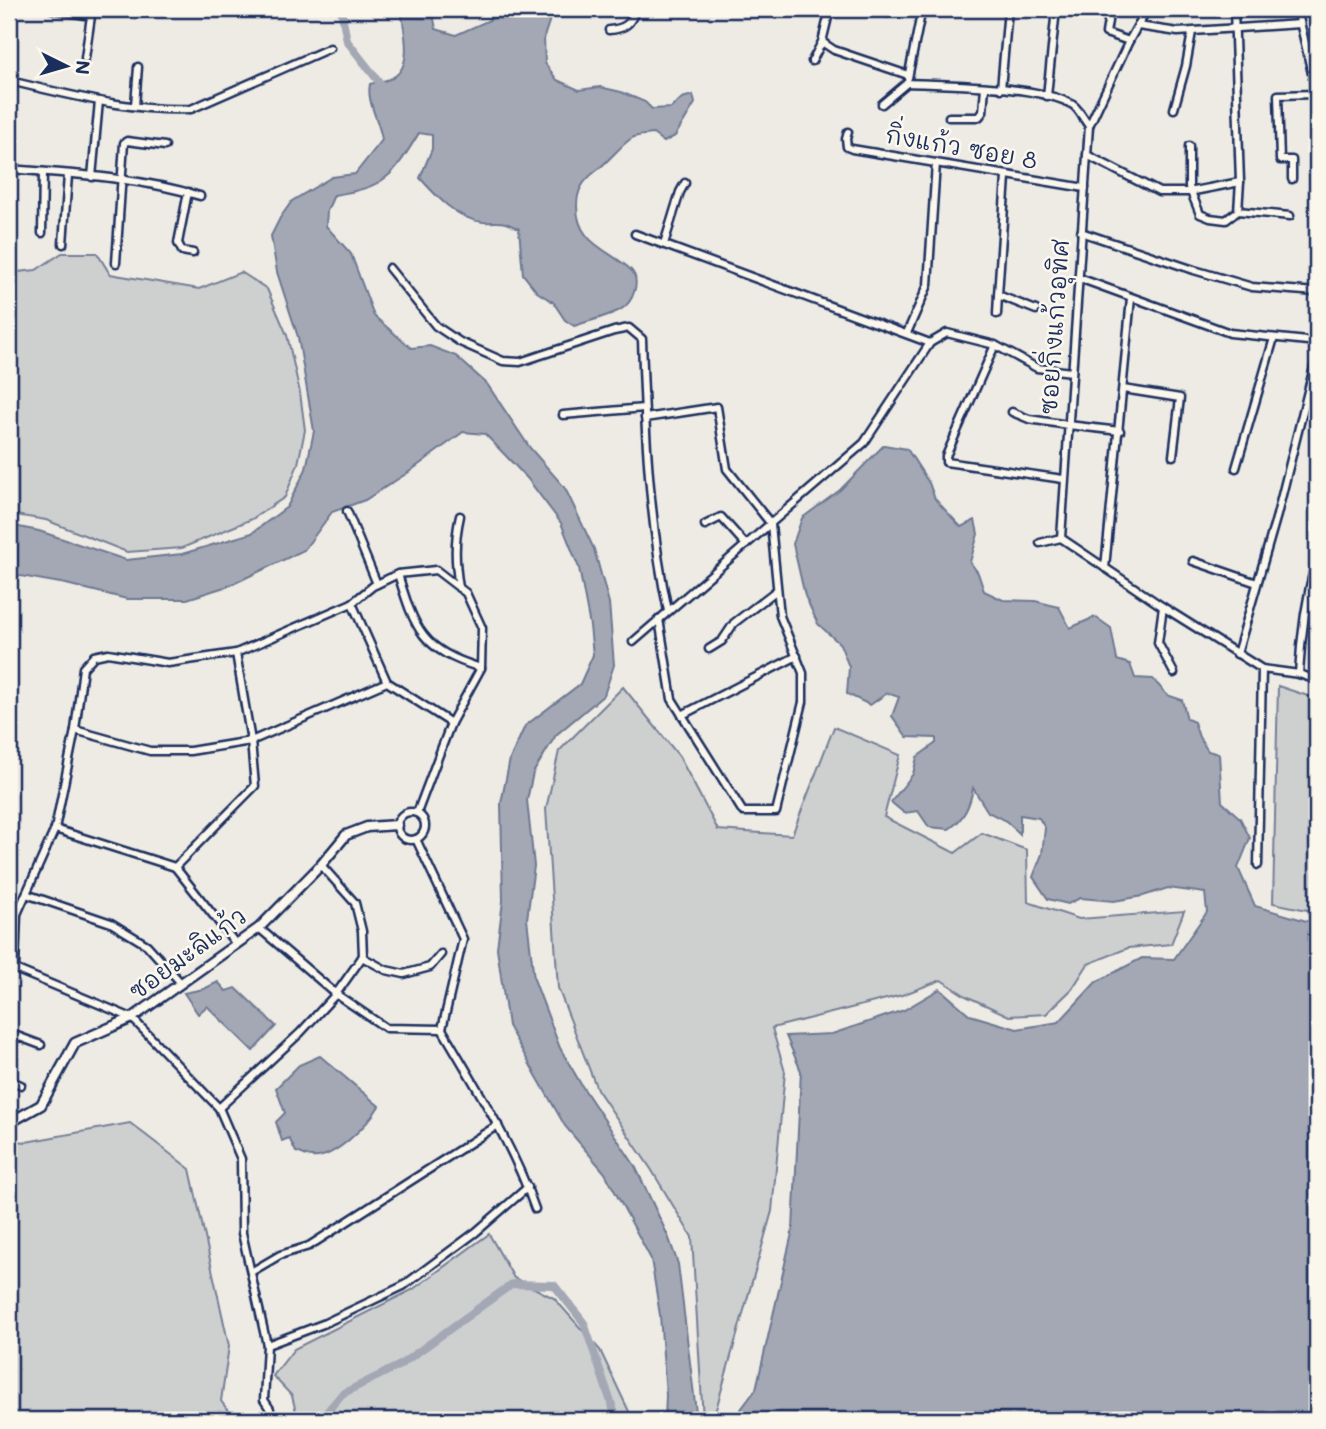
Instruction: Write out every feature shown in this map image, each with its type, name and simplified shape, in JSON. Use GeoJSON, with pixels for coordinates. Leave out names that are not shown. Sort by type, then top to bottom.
{"type":"FeatureCollection","features":[{"type":"Feature","properties":{"kind":"street"},"geometry":{"type":"LineString","coordinates":[[52,9],[91,16],[85,58]]}},
{"type":"Feature","properties":{"kind":"street"},"geometry":{"type":"LineString","coordinates":[[609,30],[628,25],[635,9]]}},
{"type":"Feature","properties":{"kind":"street"},"geometry":{"type":"LineString","coordinates":[[812,61],[822,42],[830,9]]}},
{"type":"Feature","properties":{"kind":"street"},"geometry":{"type":"LineString","coordinates":[[907,83],[922,9]]}},
{"type":"Feature","properties":{"kind":"street"},"geometry":{"type":"LineString","coordinates":[[1001,89],[1008,9]]}},
{"type":"Feature","properties":{"kind":"street"},"geometry":{"type":"LineString","coordinates":[[1047,96],[1056,9]]}},
{"type":"Feature","properties":{"kind":"street"},"geometry":{"type":"LineString","coordinates":[[1110,9],[1106,33],[1129,41]]}},
{"type":"Feature","properties":{"kind":"street","name":"ซอยกิ่งแก้วอุทิศ"},"geometry":{"type":"LineString","coordinates":[[1061,538],[1089,126],[1147,9]]}},
{"type":"Feature","properties":{"kind":"street"},"geometry":{"type":"LineString","coordinates":[[1234,9],[1240,182],[1238,211]]}},
{"type":"Feature","properties":{"kind":"street"},"geometry":{"type":"LineString","coordinates":[[1292,179],[1292,160],[1280,160],[1278,95],[1317,95],[1297,9]]}},
{"type":"Feature","properties":{"kind":"street"},"geometry":{"type":"LineString","coordinates":[[1138,26],[1163,31],[1192,32],[1300,24]]}},
{"type":"Feature","properties":{"kind":"street"},"geometry":{"type":"LineString","coordinates":[[1174,109],[1192,32]]}},
{"type":"Feature","properties":{"kind":"street"},"geometry":{"type":"LineString","coordinates":[[822,42],[834,50],[908,75]]}},
{"type":"Feature","properties":{"kind":"street"},"geometry":{"type":"LineString","coordinates":[[9,81],[99,101],[172,110],[191,109],[330,48]]}},
{"type":"Feature","properties":{"kind":"street"},"geometry":{"type":"LineString","coordinates":[[135,105],[138,67]]}},
{"type":"Feature","properties":{"kind":"street"},"geometry":{"type":"LineString","coordinates":[[881,104],[907,83],[1001,89],[1047,96],[1074,105],[1089,126]]}},
{"type":"Feature","properties":{"kind":"street"},"geometry":{"type":"LineString","coordinates":[[949,117],[979,117],[983,112],[985,88]]}},
{"type":"Feature","properties":{"kind":"street"},"geometry":{"type":"LineString","coordinates":[[92,177],[99,101]]}},
{"type":"Feature","properties":{"kind":"street","name":"กิ่งแก้ว ซอย 8"},"geometry":{"type":"LineString","coordinates":[[848,132],[847,147],[1006,177],[1085,188]]}},
{"type":"Feature","properties":{"kind":"street"},"geometry":{"type":"LineString","coordinates":[[116,263],[125,142],[165,146]]}},
{"type":"Feature","properties":{"kind":"street"},"geometry":{"type":"LineString","coordinates":[[1189,146],[1189,187],[1200,214],[1226,220],[1238,211],[1290,216]]}},
{"type":"Feature","properties":{"kind":"street"},"geometry":{"type":"LineString","coordinates":[[1087,155],[1159,192],[1191,192],[1240,182]]}},
{"type":"Feature","properties":{"kind":"street"},"geometry":{"type":"LineString","coordinates":[[907,333],[928,285],[936,163]]}},
{"type":"Feature","properties":{"kind":"street"},"geometry":{"type":"LineString","coordinates":[[9,169],[121,180],[200,196]]}},
{"type":"Feature","properties":{"kind":"street"},"geometry":{"type":"LineString","coordinates":[[42,233],[43,172]]}},
{"type":"Feature","properties":{"kind":"street"},"geometry":{"type":"LineString","coordinates":[[64,244],[68,175]]}},
{"type":"Feature","properties":{"kind":"street"},"geometry":{"type":"LineString","coordinates":[[997,314],[1006,177]]}},
{"type":"Feature","properties":{"kind":"street"},"geometry":{"type":"LineString","coordinates":[[664,244],[685,183]]}},
{"type":"Feature","properties":{"kind":"street"},"geometry":{"type":"LineString","coordinates":[[188,192],[178,243],[182,251],[193,253]]}},
{"type":"Feature","properties":{"kind":"street"},"geometry":{"type":"LineString","coordinates":[[1081,232],[1194,271],[1252,287],[1317,292]]}},
{"type":"Feature","properties":{"kind":"street"},"geometry":{"type":"LineString","coordinates":[[635,234],[930,343]]}},
{"type":"Feature","properties":{"kind":"street"},"geometry":{"type":"LineString","coordinates":[[389,268],[436,326],[460,342],[503,361],[520,362],[629,328],[642,339],[644,408],[659,570],[668,611]]}},
{"type":"Feature","properties":{"kind":"street"},"geometry":{"type":"LineString","coordinates":[[1079,278],[1131,299],[1230,332],[1317,342]]}},
{"type":"Feature","properties":{"kind":"street"},"geometry":{"type":"LineString","coordinates":[[998,295],[1036,310]]}},
{"type":"Feature","properties":{"kind":"street"},"geometry":{"type":"LineString","coordinates":[[1105,568],[1131,299]]}},
{"type":"Feature","properties":{"kind":"street"},"geometry":{"type":"LineString","coordinates":[[633,642],[864,443],[930,343],[947,333],[995,345],[1037,368],[1072,372]]}},
{"type":"Feature","properties":{"kind":"street"},"geometry":{"type":"LineString","coordinates":[[1236,468],[1275,338]]}},
{"type":"Feature","properties":{"kind":"street"},"geometry":{"type":"LineString","coordinates":[[995,345],[946,456],[946,462],[1063,479]]}},
{"type":"Feature","properties":{"kind":"street"},"geometry":{"type":"LineString","coordinates":[[1237,654],[1317,355]]}},
{"type":"Feature","properties":{"kind":"street"},"geometry":{"type":"LineString","coordinates":[[1124,389],[1180,398],[1173,456]]}},
{"type":"Feature","properties":{"kind":"street"},"geometry":{"type":"LineString","coordinates":[[645,418],[718,407],[727,469],[771,524],[780,616],[803,673],[803,702],[776,812],[743,812],[671,699],[659,619]]}},
{"type":"Feature","properties":{"kind":"street"},"geometry":{"type":"LineString","coordinates":[[563,415],[644,408]]}},
{"type":"Feature","properties":{"kind":"street"},"geometry":{"type":"LineString","coordinates":[[1012,412],[1029,419],[1120,430]]}},
{"type":"Feature","properties":{"kind":"street"},"geometry":{"type":"LineString","coordinates":[[347,510],[377,584]]}},
{"type":"Feature","properties":{"kind":"street"},"geometry":{"type":"LineString","coordinates":[[460,516],[454,541],[460,588]]}},
{"type":"Feature","properties":{"kind":"street"},"geometry":{"type":"LineString","coordinates":[[705,525],[721,517],[746,545]]}},
{"type":"Feature","properties":{"kind":"street"},"geometry":{"type":"LineString","coordinates":[[1041,543],[1061,538],[1163,607],[1262,669],[1299,674],[1317,680]]}},
{"type":"Feature","properties":{"kind":"street"},"geometry":{"type":"LineString","coordinates":[[1299,674],[1301,625],[1317,557]]}},
{"type":"Feature","properties":{"kind":"street"},"geometry":{"type":"LineString","coordinates":[[1193,561],[1258,583]]}},
{"type":"Feature","properties":{"kind":"street"},"geometry":{"type":"LineString","coordinates":[[269,1420],[271,1409],[264,1401],[267,1345],[242,1233],[241,1158],[219,1108],[132,1018],[15,969],[17,914],[55,829],[75,730],[83,668],[94,656],[108,653],[169,663],[236,653],[352,603],[377,584],[398,574],[436,570],[466,593],[482,628],[481,668],[451,723],[417,813]]}},
{"type":"Feature","properties":{"kind":"street"},"geometry":{"type":"LineString","coordinates":[[398,574],[412,617],[430,644],[460,662],[481,668]]}},
{"type":"Feature","properties":{"kind":"street"},"geometry":{"type":"LineString","coordinates":[[709,649],[722,641],[734,622],[777,590]]}},
{"type":"Feature","properties":{"kind":"street"},"geometry":{"type":"LineString","coordinates":[[352,603],[387,682],[451,723]]}},
{"type":"Feature","properties":{"kind":"street"},"geometry":{"type":"LineString","coordinates":[[1163,607],[1158,643],[1174,673]]}},
{"type":"Feature","properties":{"kind":"street"},"geometry":{"type":"LineString","coordinates":[[175,867],[256,786],[236,653]]}},
{"type":"Feature","properties":{"kind":"street"},"geometry":{"type":"LineString","coordinates":[[682,715],[797,656]]}},
{"type":"Feature","properties":{"kind":"street"},"geometry":{"type":"LineString","coordinates":[[1258,865],[1262,669]]}},
{"type":"Feature","properties":{"kind":"street"},"geometry":{"type":"LineString","coordinates":[[75,730],[150,751],[190,751],[251,741],[387,682]]}},
{"type":"Feature","properties":{"kind":"street"},"geometry":{"type":"LineString","coordinates":[[416,839],[403,837],[397,825],[404,814],[417,813]]}},
{"type":"Feature","properties":{"kind":"street"},"geometry":{"type":"LineString","coordinates":[[416,839],[424,829],[423,820],[417,813]]}},
{"type":"Feature","properties":{"kind":"street","name":"ซอยมะลิแก้ว"},"geometry":{"type":"LineString","coordinates":[[9,1116],[16,1119],[41,1105],[75,1043],[132,1018],[259,928],[321,865],[346,835],[367,827],[397,825]]}},
{"type":"Feature","properties":{"kind":"street"},"geometry":{"type":"LineString","coordinates":[[55,829],[175,867],[236,944]]}},
{"type":"Feature","properties":{"kind":"street"},"geometry":{"type":"LineString","coordinates":[[416,839],[463,939],[442,1029],[498,1125],[536,1209]]}},
{"type":"Feature","properties":{"kind":"street"},"geometry":{"type":"LineString","coordinates":[[219,1108],[300,1033],[336,994],[362,957],[362,931],[355,902],[321,865]]}},
{"type":"Feature","properties":{"kind":"street"},"geometry":{"type":"LineString","coordinates":[[26,894],[111,923],[147,944],[181,983]]}},
{"type":"Feature","properties":{"kind":"street"},"geometry":{"type":"LineString","coordinates":[[259,928],[336,994],[386,1028],[442,1029]]}},
{"type":"Feature","properties":{"kind":"street"},"geometry":{"type":"LineString","coordinates":[[362,957],[386,970],[404,974],[430,967],[441,954]]}},
{"type":"Feature","properties":{"kind":"street"},"geometry":{"type":"LineString","coordinates":[[9,1034],[41,1045]]}},
{"type":"Feature","properties":{"kind":"street"},"geometry":{"type":"LineString","coordinates":[[9,1080],[21,1085]]}},
{"type":"Feature","properties":{"kind":"street"},"geometry":{"type":"LineString","coordinates":[[251,1272],[280,1255],[309,1246],[498,1125]]}},
{"type":"Feature","properties":{"kind":"street"},"geometry":{"type":"LineString","coordinates":[[267,1345],[323,1324],[403,1286],[476,1232],[528,1187]]}},
{"type":"Feature","properties":{"kind":"shaded area"},"geometry":{"type":"Polygon","coordinates":[[[401,9],[432,9],[436,29],[456,35],[503,14],[508,9],[563,9],[551,16],[544,37],[545,63],[557,80],[579,90],[600,87],[621,92],[645,102],[652,109],[671,108],[682,98],[693,95],[695,103],[675,136],[664,142],[653,134],[632,138],[582,186],[577,206],[582,229],[595,244],[630,269],[636,285],[625,307],[603,317],[574,326],[565,320],[553,302],[537,292],[523,274],[519,229],[504,223],[483,222],[465,217],[448,206],[426,185],[420,178],[432,149],[432,135],[419,133],[402,160],[386,178],[365,188],[334,195],[327,211],[326,226],[351,254],[374,316],[411,348],[430,346],[456,356],[487,384],[530,448],[565,488],[594,549],[609,603],[614,665],[604,695],[556,735],[533,773],[527,800],[534,866],[527,919],[534,979],[560,1048],[635,1166],[668,1236],[678,1264],[697,1420],[665,1420],[666,1395],[660,1315],[651,1259],[605,1173],[565,1126],[508,1026],[497,948],[503,901],[501,803],[510,759],[525,726],[580,684],[593,655],[579,568],[561,523],[527,478],[485,434],[463,432],[365,500],[332,512],[304,550],[231,585],[187,599],[127,599],[9,574],[9,525],[39,531],[126,560],[182,554],[252,533],[287,507],[306,469],[314,431],[298,337],[277,272],[271,236],[292,201],[332,177],[355,174],[382,140],[370,98],[370,84],[392,78],[403,65],[406,46],[401,9]]]}},
{"type":"Feature","properties":{"kind":"shaded area"},"geometry":{"type":"Polygon","coordinates":[[[62,253],[97,253],[110,274],[199,289],[241,272],[267,289],[287,335],[305,430],[298,464],[285,497],[252,519],[182,548],[127,552],[46,520],[9,514],[9,273],[36,270],[62,253]]]}},
{"type":"Feature","properties":{"kind":"shaded area"},"geometry":{"type":"Polygon","coordinates":[[[884,445],[907,449],[929,483],[935,499],[961,527],[975,520],[978,534],[970,562],[978,573],[984,591],[1003,600],[1035,601],[1059,607],[1070,628],[1095,617],[1111,628],[1117,660],[1130,664],[1135,678],[1153,679],[1167,695],[1182,700],[1187,719],[1194,722],[1208,751],[1219,754],[1222,802],[1240,818],[1250,838],[1238,868],[1255,906],[1317,924],[1317,1420],[733,1420],[756,1389],[793,1229],[801,1071],[786,1036],[832,1034],[904,1010],[940,989],[970,1015],[1017,1029],[1059,1022],[1096,982],[1142,958],[1174,959],[1207,912],[1205,893],[1168,888],[1114,901],[1080,898],[1068,904],[1048,899],[1033,877],[1042,854],[1045,828],[1039,818],[1020,815],[1020,834],[1006,821],[988,812],[973,788],[966,812],[949,829],[929,827],[918,811],[904,813],[891,802],[913,774],[917,757],[936,743],[936,738],[907,737],[892,716],[899,697],[887,693],[870,705],[847,694],[849,667],[840,644],[818,624],[805,596],[793,544],[802,518],[840,490],[884,445]]]}},
{"type":"Feature","properties":{"kind":"shaded area"},"geometry":{"type":"Polygon","coordinates":[[[1278,686],[1317,699],[1317,912],[1273,903],[1278,686]]]}},
{"type":"Feature","properties":{"kind":"shaded area"},"geometry":{"type":"Polygon","coordinates":[[[623,687],[679,756],[718,830],[792,835],[834,727],[900,755],[884,817],[955,853],[982,833],[1027,850],[1028,902],[1079,919],[1184,911],[1171,944],[1128,948],[1088,964],[1072,989],[1046,1014],[1009,1016],[966,996],[941,980],[902,995],[772,1028],[785,1072],[772,1211],[713,1420],[703,1420],[692,1237],[651,1169],[597,1089],[558,988],[546,809],[559,751],[623,687]]]}},
{"type":"Feature","properties":{"kind":"shaded area"},"geometry":{"type":"Polygon","coordinates":[[[218,982],[226,991],[236,988],[276,1026],[253,1051],[207,1006],[198,1014],[184,993],[204,989],[218,982]]]}},
{"type":"Feature","properties":{"kind":"shaded area"},"geometry":{"type":"Polygon","coordinates":[[[320,1056],[379,1106],[367,1122],[340,1147],[330,1153],[312,1157],[296,1152],[289,1138],[282,1141],[276,1122],[285,1113],[276,1088],[299,1065],[320,1056]]]}},
{"type":"Feature","properties":{"kind":"shaded area"},"geometry":{"type":"Polygon","coordinates":[[[130,1123],[190,1169],[229,1346],[221,1401],[235,1420],[9,1420],[9,1140],[26,1142],[130,1123]]]}},
{"type":"Feature","properties":{"kind":"shaded area"},"geometry":{"type":"Polygon","coordinates":[[[489,1234],[514,1278],[554,1298],[600,1350],[633,1420],[298,1420],[292,1396],[273,1376],[294,1349],[412,1290],[489,1234]]]}},
{"type":"Feature","properties":{"kind":"waterway"},"geometry":{"type":"LineString","coordinates":[[341,9],[347,41],[383,87]]}},
{"type":"Feature","properties":{"kind":"waterway"},"geometry":{"type":"LineString","coordinates":[[320,1420],[342,1394],[400,1365],[512,1284],[554,1285],[584,1323],[617,1420]]}}]}
